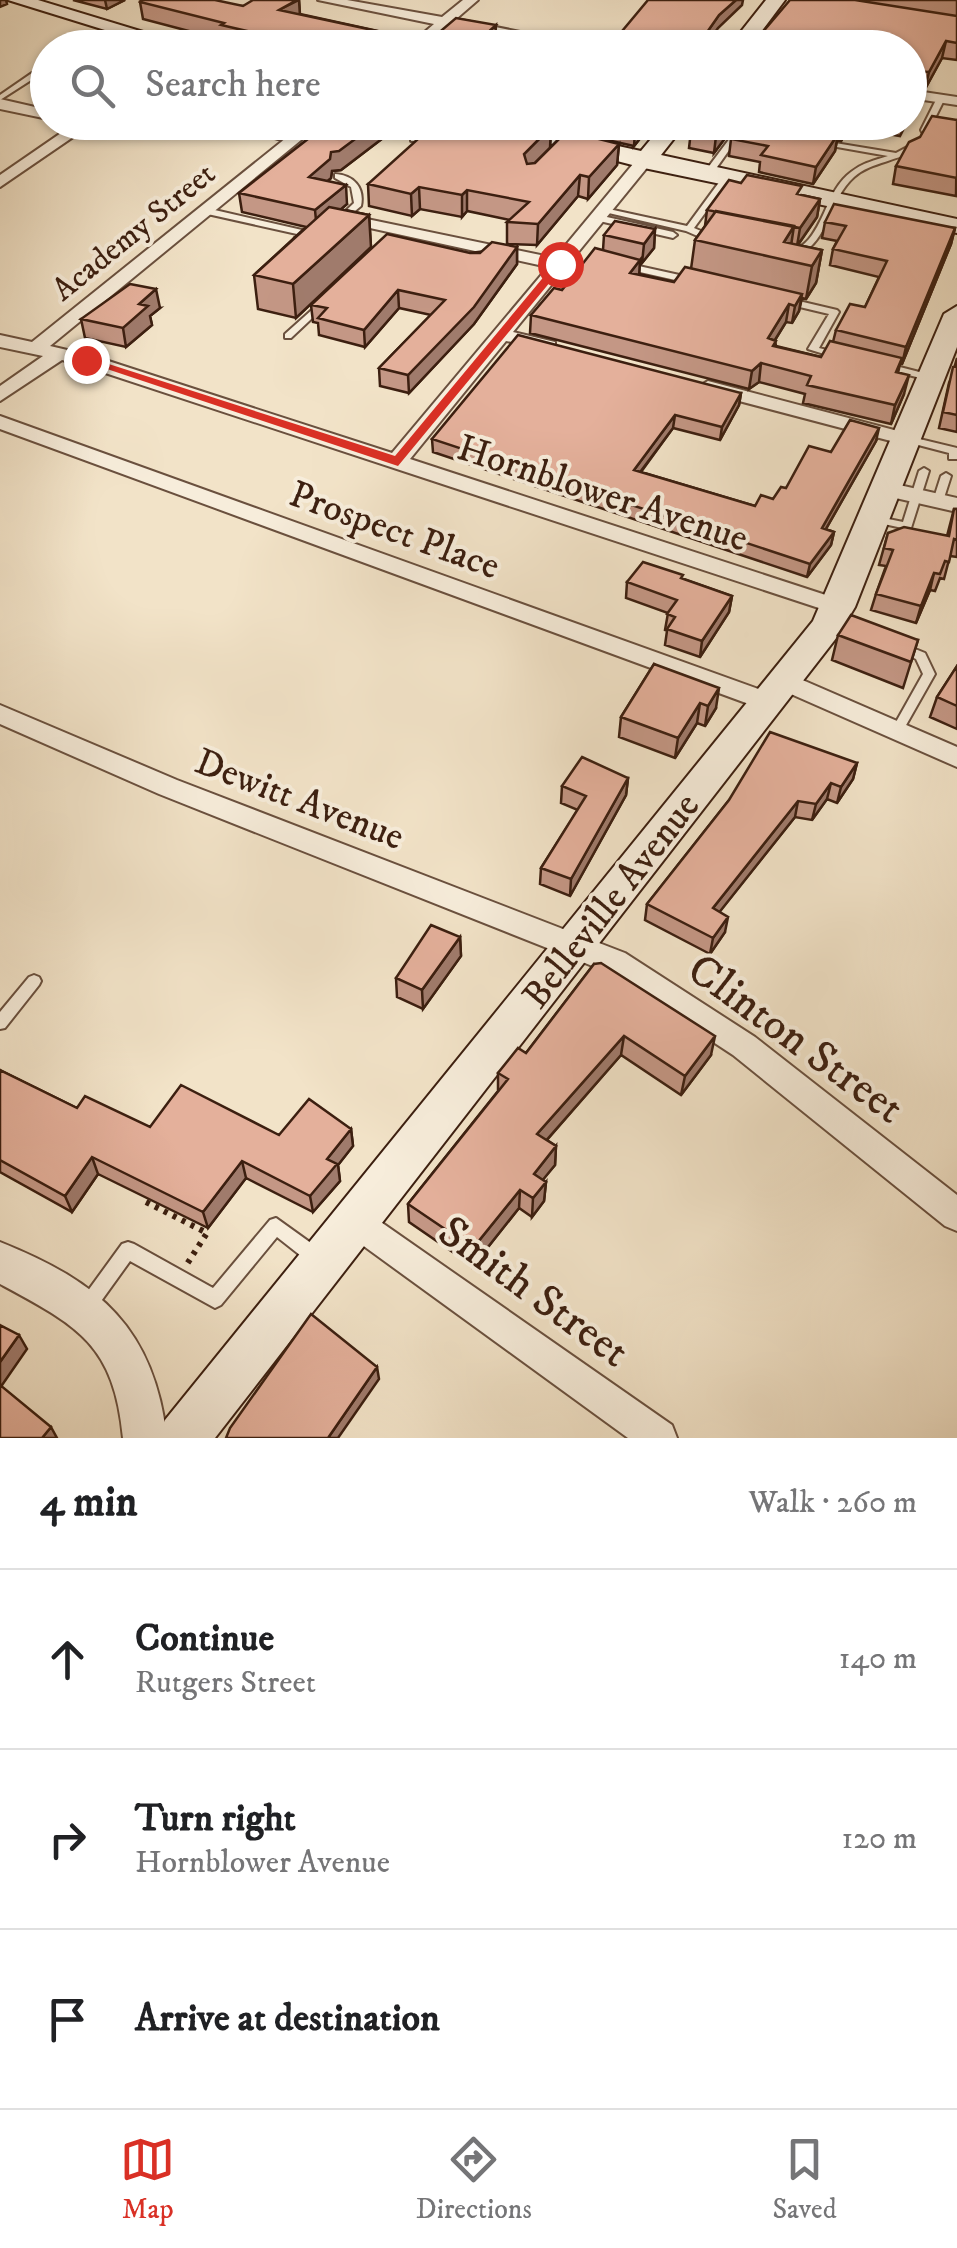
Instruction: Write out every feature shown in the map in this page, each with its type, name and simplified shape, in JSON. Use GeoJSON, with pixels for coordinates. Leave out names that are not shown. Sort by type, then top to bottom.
{"type":"FeatureCollection","features":[{"type":"Feature","properties":{"kind":"main road"},"geometry":{"type":"LineString","coordinates":[[17,0],[123,30]]}},
{"type":"Feature","properties":{"kind":"main road"},"geometry":{"type":"LineString","coordinates":[[752,30],[776,0]]}},
{"type":"Feature","properties":{"kind":"main road"},"geometry":{"type":"LineString","coordinates":[[521,140],[644,161],[957,226]]}},
{"type":"Feature","properties":{"kind":"main road"},"geometry":{"type":"LineString","coordinates":[[644,161],[662,140]]}},
{"type":"Feature","properties":{"kind":"main road","name":"Belleville Avenue"},"geometry":{"type":"LineString","coordinates":[[183,1438],[775,691],[839,619],[914,502],[957,314]]}},
{"type":"Feature","properties":{"kind":"street"},"geometry":{"type":"LineString","coordinates":[[325,0],[490,30]]}},
{"type":"Feature","properties":{"kind":"street"},"geometry":{"type":"LineString","coordinates":[[434,30],[471,0]]}},
{"type":"Feature","properties":{"kind":"street"},"geometry":{"type":"LineString","coordinates":[[0,101],[30,109]]}},
{"type":"Feature","properties":{"kind":"street"},"geometry":{"type":"LineString","coordinates":[[0,182],[61,140]]}},
{"type":"Feature","properties":{"kind":"street","name":"Academy Street"},"geometry":{"type":"LineString","coordinates":[[35,349],[295,140]]}},
{"type":"Feature","properties":{"kind":"street"},"geometry":{"type":"LineString","coordinates":[[398,462],[570,258],[644,161]]}},
{"type":"Feature","properties":{"kind":"street"},"geometry":{"type":"LineString","coordinates":[[338,222],[570,258]]}},
{"type":"Feature","properties":{"kind":"street"},"geometry":{"type":"LineString","coordinates":[[502,334],[573,352]]}},
{"type":"Feature","properties":{"kind":"street","name":"Hornblower Avenue"},"geometry":{"type":"LineString","coordinates":[[0,341],[59,354],[398,462],[839,619]]}},
{"type":"Feature","properties":{"kind":"street"},"geometry":{"type":"LineString","coordinates":[[0,395],[59,354]]}},
{"type":"Feature","properties":{"kind":"street"},"geometry":{"type":"LineString","coordinates":[[684,381],[924,446]]}},
{"type":"Feature","properties":{"kind":"street","name":"Prospect Place"},"geometry":{"type":"LineString","coordinates":[[0,422],[897,731],[957,758]]}},
{"type":"Feature","properties":{"kind":"street","name":"Dewitt Avenue"},"geometry":{"type":"LineString","coordinates":[[0,714],[168,787],[576,944]]}},
{"type":"Feature","properties":{"kind":"street","name":"Clinton Street"},"geometry":{"type":"LineString","coordinates":[[576,944],[615,962],[744,1046],[957,1215]]}},
{"type":"Feature","properties":{"kind":"street","name":"Smith Street"},"geometry":{"type":"LineString","coordinates":[[355,1220],[659,1438]]}},
{"type":"Feature","properties":{"kind":"street"},"geometry":{"type":"LineString","coordinates":[[0,1262],[86,1309],[106,1325],[134,1372],[144,1408],[145,1438]]}},
{"type":"Feature","properties":{"kind":"lane"},"geometry":{"type":"LineString","coordinates":[[0,101],[30,78]]}},
{"type":"Feature","properties":{"kind":"lane"},"geometry":{"type":"LineString","coordinates":[[927,126],[949,100]]}},
{"type":"Feature","properties":{"kind":"lane"},"geometry":{"type":"LineString","coordinates":[[927,127],[941,130]]}},
{"type":"Feature","properties":{"kind":"lane"},"geometry":{"type":"LineString","coordinates":[[286,140],[293,142]]}},
{"type":"Feature","properties":{"kind":"lane"},"geometry":{"type":"LineString","coordinates":[[690,229],[737,140]]}},
{"type":"Feature","properties":{"kind":"lane"},"geometry":{"type":"LineString","coordinates":[[781,254],[800,254],[808,247],[858,168],[896,156],[920,140]]}},
{"type":"Feature","properties":{"kind":"lane"},"geometry":{"type":"LineString","coordinates":[[816,142],[896,156]]}},
{"type":"Feature","properties":{"kind":"lane"},"geometry":{"type":"LineString","coordinates":[[338,176],[355,184],[359,192],[358,204],[338,222]]}},
{"type":"Feature","properties":{"kind":"lane"},"geometry":{"type":"LineString","coordinates":[[206,211],[320,238]]}},
{"type":"Feature","properties":{"kind":"lane"},"geometry":{"type":"LineString","coordinates":[[601,215],[690,229],[697,236],[734,244]]}},
{"type":"Feature","properties":{"kind":"lane"},"geometry":{"type":"LineString","coordinates":[[601,215],[673,236]]}},
{"type":"Feature","properties":{"kind":"lane"},"geometry":{"type":"LineString","coordinates":[[387,242],[401,229]]}},
{"type":"Feature","properties":{"kind":"lane"},"geometry":{"type":"LineString","coordinates":[[280,258],[301,240],[302,233]]}},
{"type":"Feature","properties":{"kind":"lane"},"geometry":{"type":"LineString","coordinates":[[620,264],[698,282]]}},
{"type":"Feature","properties":{"kind":"lane"},"geometry":{"type":"LineString","coordinates":[[288,336],[330,296]]}},
{"type":"Feature","properties":{"kind":"lane"},"geometry":{"type":"LineString","coordinates":[[776,299],[834,312],[813,350],[847,358]]}},
{"type":"Feature","properties":{"kind":"lane"},"geometry":{"type":"LineString","coordinates":[[864,362],[941,375]]}},
{"type":"Feature","properties":{"kind":"lane"},"geometry":{"type":"LineString","coordinates":[[924,446],[955,453]]}},
{"type":"Feature","properties":{"kind":"lane"},"geometry":{"type":"LineString","coordinates":[[914,502],[924,471]]}},
{"type":"Feature","properties":{"kind":"lane"},"geometry":{"type":"LineString","coordinates":[[914,502],[946,476]]}},
{"type":"Feature","properties":{"kind":"lane"},"geometry":{"type":"LineString","coordinates":[[886,642],[921,656],[929,674],[897,731]]}},
{"type":"Feature","properties":{"kind":"lane"},"geometry":{"type":"LineString","coordinates":[[0,1023],[34,981]]}},
{"type":"Feature","properties":{"kind":"lane"},"geometry":{"type":"LineString","coordinates":[[86,1309],[128,1250],[214,1300],[276,1226],[322,1262]]}},
{"type":"Feature","properties":{"kind":"path"},"geometry":{"type":"LineString","coordinates":[[146,1202],[207,1232],[177,1278]]}},
{"type":"Feature","properties":{"kind":"building"},"geometry":{"type":"Polygon","coordinates":[[[215,0],[243,6],[253,0],[297,0],[279,10],[372,30],[243,30],[140,2],[215,0]]]}},
{"type":"Feature","properties":{"kind":"building"},"geometry":{"type":"Polygon","coordinates":[[[648,0],[736,0],[709,30],[623,30],[648,0]]]}},
{"type":"Feature","properties":{"kind":"building"},"geometry":{"type":"Polygon","coordinates":[[[790,0],[855,0],[957,16],[957,43],[946,41],[929,72],[927,30],[764,30],[790,0]]]}},
{"type":"Feature","properties":{"kind":"building"},"geometry":{"type":"Polygon","coordinates":[[[456,18],[496,25],[491,30],[442,30],[456,18]]]}},
{"type":"Feature","properties":{"kind":"building"},"geometry":{"type":"Polygon","coordinates":[[[932,116],[957,120],[957,178],[896,166],[909,142],[927,140],[927,125],[932,116]]]}},
{"type":"Feature","properties":{"kind":"building"},"geometry":{"type":"Polygon","coordinates":[[[307,140],[354,140],[331,152],[330,159],[309,177],[346,185],[315,210],[239,193],[307,140]]]}},
{"type":"Feature","properties":{"kind":"building"},"geometry":{"type":"Polygon","coordinates":[[[417,140],[538,140],[524,154],[527,164],[535,163],[558,140],[619,144],[589,177],[580,175],[538,224],[507,222],[529,202],[467,190],[462,195],[419,187],[411,194],[368,184],[417,140]]]}},
{"type":"Feature","properties":{"kind":"building"},"geometry":{"type":"Polygon","coordinates":[[[736,140],[834,140],[816,167],[761,155],[768,146],[736,140]]]}},
{"type":"Feature","properties":{"kind":"building"},"geometry":{"type":"Polygon","coordinates":[[[747,175],[802,186],[797,194],[820,199],[800,228],[707,210],[729,180],[741,183],[747,175]]]}},
{"type":"Feature","properties":{"kind":"building"},"geometry":{"type":"Polygon","coordinates":[[[834,204],[955,228],[906,347],[836,330],[850,304],[865,307],[887,261],[833,249],[846,226],[825,222],[834,204]]]}},
{"type":"Feature","properties":{"kind":"building"},"geometry":{"type":"Polygon","coordinates":[[[329,207],[369,215],[293,284],[254,275],[329,207]]]}},
{"type":"Feature","properties":{"kind":"building"},"geometry":{"type":"Polygon","coordinates":[[[716,211],[794,226],[784,242],[822,250],[812,266],[695,240],[716,211]]]}},
{"type":"Feature","properties":{"kind":"building"},"geometry":{"type":"Polygon","coordinates":[[[615,221],[655,229],[644,244],[604,235],[615,221]]]}},
{"type":"Feature","properties":{"kind":"building"},"geometry":{"type":"Polygon","coordinates":[[[387,234],[470,253],[480,253],[492,242],[517,247],[474,307],[408,375],[379,368],[445,300],[398,290],[364,330],[318,318],[327,308],[311,305],[387,234]]]}},
{"type":"Feature","properties":{"kind":"building"},"geometry":{"type":"Polygon","coordinates":[[[595,248],[640,260],[630,273],[674,282],[685,267],[802,294],[795,306],[789,304],[768,338],[776,341],[773,346],[821,357],[830,341],[902,358],[896,372],[909,375],[895,405],[807,385],[811,376],[761,363],[752,371],[531,315],[554,288],[562,290],[595,248]]]}},
{"type":"Feature","properties":{"kind":"building"},"geometry":{"type":"Polygon","coordinates":[[[130,284],[156,289],[139,304],[148,306],[123,328],[81,319],[130,284]]]}},
{"type":"Feature","properties":{"kind":"building"},"geometry":{"type":"Polygon","coordinates":[[[518,335],[741,393],[722,427],[675,415],[634,470],[755,506],[761,495],[773,499],[781,487],[786,488],[809,446],[831,452],[850,420],[879,428],[822,528],[834,532],[810,564],[432,439],[518,335]]]}},
{"type":"Feature","properties":{"kind":"building"},"geometry":{"type":"Polygon","coordinates":[[[957,366],[957,415],[943,412],[953,367],[957,366]]]}},
{"type":"Feature","properties":{"kind":"building"},"geometry":{"type":"Polygon","coordinates":[[[954,509],[957,540],[954,539],[949,562],[945,561],[940,574],[934,573],[921,606],[876,594],[893,550],[884,548],[888,533],[904,527],[949,536],[954,509]]]}},
{"type":"Feature","properties":{"kind":"building"},"geometry":{"type":"Polygon","coordinates":[[[643,562],[732,596],[702,641],[667,629],[675,617],[667,614],[677,600],[627,582],[643,562]]]}},
{"type":"Feature","properties":{"kind":"building"},"geometry":{"type":"Polygon","coordinates":[[[851,615],[918,640],[911,662],[838,635],[851,615]]]}},
{"type":"Feature","properties":{"kind":"building"},"geometry":{"type":"Polygon","coordinates":[[[654,664],[719,688],[708,706],[700,703],[678,738],[621,717],[654,664]]]}},
{"type":"Feature","properties":{"kind":"building"},"geometry":{"type":"Polygon","coordinates":[[[957,666],[957,706],[937,697],[957,666]]]}},
{"type":"Feature","properties":{"kind":"building"},"geometry":{"type":"Polygon","coordinates":[[[770,732],[857,763],[841,787],[831,783],[816,804],[798,801],[713,908],[728,917],[713,938],[647,904],[729,800],[770,732]]]}},
{"type":"Feature","properties":{"kind":"building"},"geometry":{"type":"Polygon","coordinates":[[[582,757],[628,778],[571,879],[541,868],[586,796],[562,786],[582,757]]]}},
{"type":"Feature","properties":{"kind":"building"},"geometry":{"type":"Polygon","coordinates":[[[431,925],[460,937],[422,990],[396,978],[431,925]]]}},
{"type":"Feature","properties":{"kind":"building"},"geometry":{"type":"Polygon","coordinates":[[[601,963],[715,1036],[685,1076],[624,1036],[537,1134],[556,1146],[534,1174],[546,1182],[533,1198],[520,1190],[473,1248],[408,1204],[508,1079],[498,1073],[518,1048],[526,1053],[594,964],[601,963]]]}},
{"type":"Feature","properties":{"kind":"building"},"geometry":{"type":"Polygon","coordinates":[[[0,1070],[77,1108],[85,1096],[150,1127],[181,1085],[279,1135],[309,1099],[351,1129],[327,1159],[337,1164],[310,1196],[242,1161],[203,1212],[92,1157],[65,1196],[0,1160],[0,1070]]]}},
{"type":"Feature","properties":{"kind":"building"},"geometry":{"type":"Polygon","coordinates":[[[311,1314],[377,1367],[328,1438],[226,1438],[230,1428],[311,1314]]]}},
{"type":"Feature","properties":{"kind":"building"},"geometry":{"type":"Polygon","coordinates":[[[0,1325],[19,1335],[0,1362],[0,1325]]]}},
{"type":"Feature","properties":{"kind":"building"},"geometry":{"type":"Polygon","coordinates":[[[0,1385],[51,1427],[42,1438],[0,1438],[0,1385]]]}},
{"type":"Feature","properties":{"kind":"route"},"geometry":{"type":"LineString","coordinates":[[86,360],[398,462],[560,264]]}}]}
